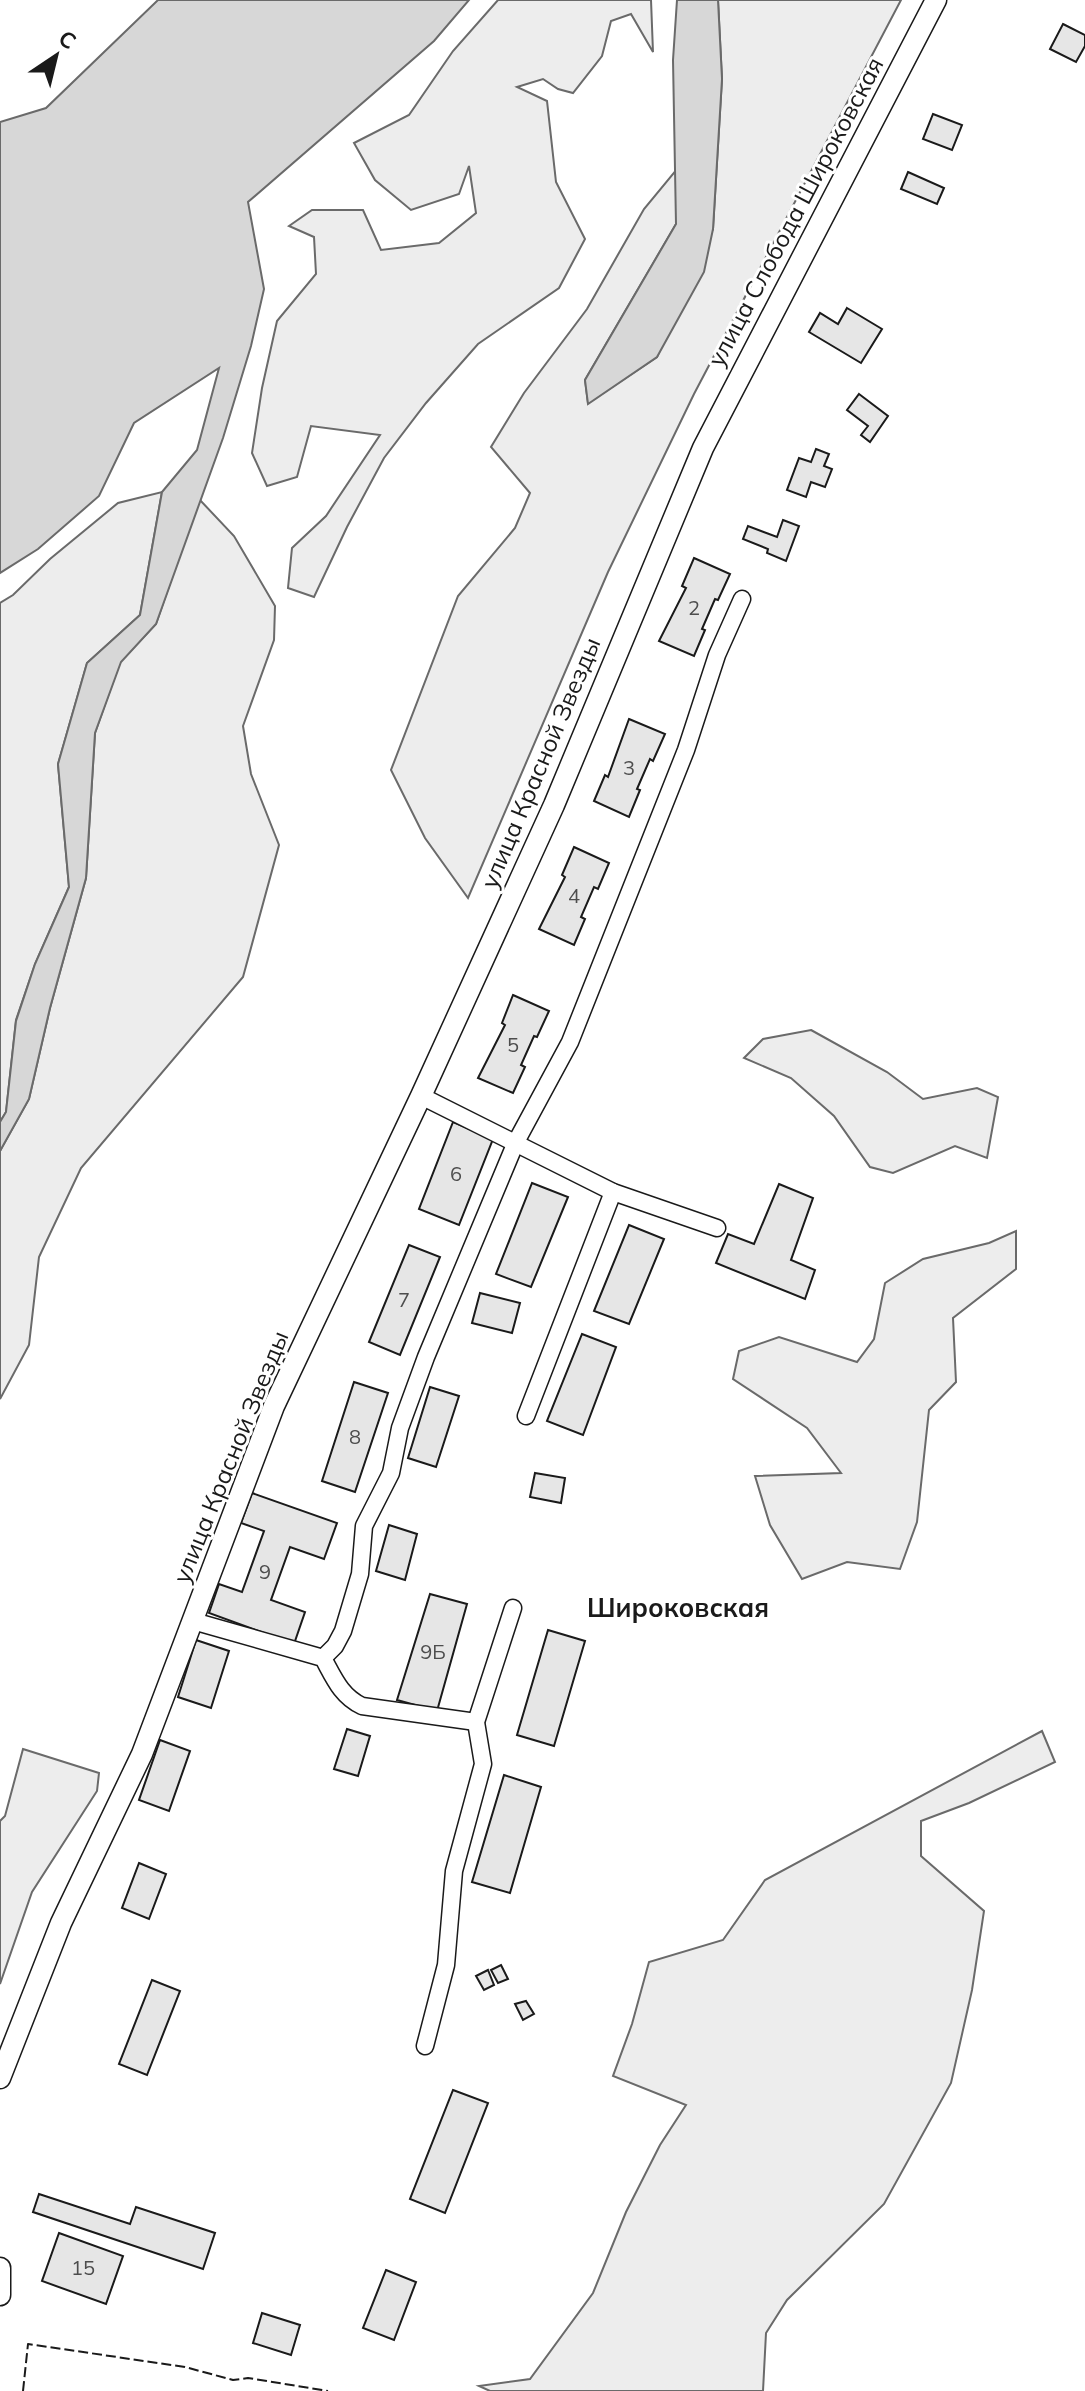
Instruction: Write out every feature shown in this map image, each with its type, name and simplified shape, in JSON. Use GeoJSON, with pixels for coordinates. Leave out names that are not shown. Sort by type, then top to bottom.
{"type":"FeatureCollection","features":[{"type":"Feature","properties":{"kind":"street","name":"улица Слобода Широковская"},"geometry":{"type":"LineString","coordinates":[[703,448],[936,0]]}},
{"type":"Feature","properties":{"kind":"street","name":"улица Красной Звезды"},"geometry":{"type":"LineString","coordinates":[[0,2078],[61,1923],[142,1754],[274,1406],[554,805],[703,448]]}},
{"type":"Feature","properties":{"kind":"street"},"geometry":{"type":"LineString","coordinates":[[476,1722],[362,1706],[349,1700],[336,1684],[323,1658],[335,1646],[347,1618],[360,1574],[364,1526],[391,1473],[400,1428],[426,1357],[516,1142],[570,1042],[686,750],[717,655],[742,599]]}},
{"type":"Feature","properties":{"kind":"street"},"geometry":{"type":"LineString","coordinates":[[421,1096],[613,1192],[717,1228]]}},
{"type":"Feature","properties":{"kind":"street"},"geometry":{"type":"LineString","coordinates":[[526,1416],[613,1192]]}},
{"type":"Feature","properties":{"kind":"street"},"geometry":{"type":"LineString","coordinates":[[425,2046],[446,1965],[454,1871],[483,1764],[476,1722],[513,1608]]}},
{"type":"Feature","properties":{"kind":"street","name":"улица Красной Звезды"},"geometry":{"type":"LineString","coordinates":[[193,1621],[323,1658]]}},
{"type":"Feature","properties":{"kind":"street"},"geometry":{"type":"LineString","coordinates":[[0,2268],[0,2295]]}},
{"type":"Feature","properties":{"kind":"shaded area"},"geometry":{"type":"Polygon","coordinates":[[[158,0],[469,0],[434,41],[248,202],[264,289],[251,346],[223,438],[156,624],[121,662],[95,733],[86,878],[29,1099],[0,1151],[0,1122],[6,1112],[16,1021],[35,964],[69,887],[58,764],[87,663],[140,615],[162,492],[197,450],[219,368],[134,423],[99,496],[38,549],[0,573],[0,122],[46,108],[158,0]]]}},
{"type":"Feature","properties":{"kind":"shaded area"},"geometry":{"type":"Polygon","coordinates":[[[498,0],[651,0],[653,52],[631,14],[611,21],[602,56],[573,93],[558,89],[543,79],[517,87],[547,101],[556,182],[585,239],[559,288],[478,344],[426,403],[384,458],[314,597],[288,588],[292,548],[326,516],[380,435],[311,426],[297,477],[267,486],[252,453],[277,321],[316,274],[314,237],[289,226],[312,210],[363,210],[381,250],[439,243],[476,213],[469,166],[459,194],[411,210],[375,180],[354,143],[409,115],[453,51],[498,0]]]}},
{"type":"Feature","properties":{"kind":"shaded area"},"geometry":{"type":"Polygon","coordinates":[[[677,0],[718,0],[722,79],[713,229],[704,272],[657,357],[588,404],[585,380],[676,224],[673,60],[677,0]]]}},
{"type":"Feature","properties":{"kind":"shaded area"},"geometry":{"type":"Polygon","coordinates":[[[718,0],[901,0],[694,394],[608,572],[468,898],[425,838],[391,770],[458,596],[515,528],[530,493],[491,447],[524,393],[587,309],[644,209],[677,169],[676,224],[585,380],[588,403],[657,357],[713,229],[722,79],[718,0]]]}},
{"type":"Feature","properties":{"kind":"shaded area"},"geometry":{"type":"Polygon","coordinates":[[[162,492],[140,615],[87,663],[58,764],[69,887],[35,964],[16,1020],[6,1112],[0,1122],[0,603],[118,503],[162,492]]]}},
{"type":"Feature","properties":{"kind":"shaded area"},"geometry":{"type":"Polygon","coordinates":[[[199,499],[234,536],[275,606],[274,640],[243,726],[251,774],[279,845],[243,977],[81,1168],[39,1257],[29,1345],[0,1399],[0,1151],[29,1099],[86,878],[95,733],[120,662],[156,624],[199,499]]]}},
{"type":"Feature","properties":{"kind":"shaded area"},"geometry":{"type":"Polygon","coordinates":[[[811,1030],[887,1072],[923,1099],[977,1088],[998,1097],[987,1158],[955,1146],[893,1173],[870,1167],[834,1116],[791,1078],[744,1058],[763,1039],[811,1030]]]}},
{"type":"Feature","properties":{"kind":"shaded area"},"geometry":{"type":"Polygon","coordinates":[[[1016,1231],[1016,1269],[953,1318],[956,1382],[929,1410],[917,1522],[900,1569],[847,1562],[802,1579],[770,1525],[755,1476],[841,1473],[807,1428],[733,1379],[739,1351],[779,1337],[857,1362],[874,1339],[885,1283],[923,1259],[989,1243],[1016,1231]]]}},
{"type":"Feature","properties":{"kind":"shaded area"},"geometry":{"type":"Polygon","coordinates":[[[1042,1731],[1055,1762],[969,1803],[921,1821],[921,1856],[984,1911],[972,1990],[951,2083],[884,2204],[787,2300],[766,2333],[763,2391],[490,2391],[479,2386],[530,2379],[593,2293],[626,2212],[660,2145],[686,2105],[613,2076],[632,2024],[649,1962],[723,1940],[765,1880],[1042,1731]]]}},
{"type":"Feature","properties":{"kind":"shaded area"},"geometry":{"type":"Polygon","coordinates":[[[23,1749],[99,1773],[97,1791],[32,1892],[0,1984],[0,1821],[5,1816],[23,1749]]]}},
{"type":"Feature","properties":{"kind":"building"},"geometry":{"type":"Polygon","coordinates":[[[1063,24],[1085,35],[1085,46],[1076,62],[1050,49],[1063,24]]]}},
{"type":"Feature","properties":{"kind":"building"},"geometry":{"type":"Polygon","coordinates":[[[933,114],[962,125],[952,150],[923,139],[933,114]]]}},
{"type":"Feature","properties":{"kind":"building"},"geometry":{"type":"Polygon","coordinates":[[[908,172],[944,188],[937,204],[901,189],[908,172]]]}},
{"type":"Feature","properties":{"kind":"building"},"geometry":{"type":"Polygon","coordinates":[[[847,308],[882,329],[861,363],[809,332],[820,313],[838,324],[847,308]]]}},
{"type":"Feature","properties":{"kind":"building"},"geometry":{"type":"Polygon","coordinates":[[[859,394],[888,416],[870,442],[861,435],[868,426],[847,410],[859,394]]]}},
{"type":"Feature","properties":{"kind":"building"},"geometry":{"type":"Polygon","coordinates":[[[816,449],[829,454],[824,466],[832,469],[825,487],[811,482],[806,497],[787,490],[799,458],[811,462],[816,449]]]}},
{"type":"Feature","properties":{"kind":"building"},"geometry":{"type":"Polygon","coordinates":[[[783,520],[799,526],[786,561],[767,553],[768,549],[743,539],[748,526],[777,537],[783,520]]]}},
{"type":"Feature","properties":{"kind":"building"},"geometry":{"type":"Polygon","coordinates":[[[694,558],[730,574],[718,600],[715,599],[694,656],[659,641],[686,588],[682,586],[694,558]]]}},
{"type":"Feature","properties":{"kind":"building"},"geometry":{"type":"Polygon","coordinates":[[[629,719],[665,734],[653,761],[650,759],[629,817],[594,801],[605,775],[608,777],[629,719]]]}},
{"type":"Feature","properties":{"kind":"building"},"geometry":{"type":"Polygon","coordinates":[[[574,847],[609,863],[581,917],[585,919],[574,945],[539,929],[565,877],[562,875],[574,847]]]}},
{"type":"Feature","properties":{"kind":"building"},"geometry":{"type":"Polygon","coordinates":[[[513,995],[549,1011],[521,1065],[525,1067],[513,1093],[478,1078],[505,1025],[502,1023],[513,995]]]}},
{"type":"Feature","properties":{"kind":"building"},"geometry":{"type":"Polygon","coordinates":[[[453,1122],[493,1139],[459,1225],[419,1209],[453,1122]]]}},
{"type":"Feature","properties":{"kind":"building"},"geometry":{"type":"Polygon","coordinates":[[[532,1183],[568,1197],[531,1287],[496,1274],[532,1183]]]}},
{"type":"Feature","properties":{"kind":"building"},"geometry":{"type":"Polygon","coordinates":[[[779,1184],[813,1198],[791,1260],[815,1270],[805,1299],[716,1263],[728,1234],[754,1244],[779,1184]]]}},
{"type":"Feature","properties":{"kind":"building"},"geometry":{"type":"Polygon","coordinates":[[[629,1225],[664,1239],[629,1324],[594,1311],[629,1225]]]}},
{"type":"Feature","properties":{"kind":"building"},"geometry":{"type":"Polygon","coordinates":[[[409,1245],[440,1257],[400,1355],[369,1342],[409,1245]]]}},
{"type":"Feature","properties":{"kind":"building"},"geometry":{"type":"Polygon","coordinates":[[[480,1293],[520,1303],[512,1333],[472,1323],[480,1293]]]}},
{"type":"Feature","properties":{"kind":"building"},"geometry":{"type":"Polygon","coordinates":[[[582,1334],[616,1347],[583,1435],[547,1421],[582,1334]]]}},
{"type":"Feature","properties":{"kind":"building"},"geometry":{"type":"Polygon","coordinates":[[[354,1382],[388,1393],[355,1492],[322,1481],[354,1382]]]}},
{"type":"Feature","properties":{"kind":"building"},"geometry":{"type":"Polygon","coordinates":[[[430,1387],[459,1396],[436,1467],[408,1458],[430,1387]]]}},
{"type":"Feature","properties":{"kind":"building"},"geometry":{"type":"Polygon","coordinates":[[[535,1473],[565,1478],[561,1503],[530,1497],[535,1473]]]}},
{"type":"Feature","properties":{"kind":"building"},"geometry":{"type":"Polygon","coordinates":[[[252,1493],[337,1523],[324,1559],[290,1547],[271,1600],[305,1612],[294,1644],[209,1613],[219,1584],[242,1592],[264,1531],[241,1523],[252,1493]]]}},
{"type":"Feature","properties":{"kind":"building"},"geometry":{"type":"Polygon","coordinates":[[[389,1525],[417,1534],[405,1580],[376,1571],[389,1525]]]}},
{"type":"Feature","properties":{"kind":"building"},"geometry":{"type":"Polygon","coordinates":[[[430,1594],[467,1604],[437,1711],[397,1700],[430,1594]]]}},
{"type":"Feature","properties":{"kind":"building"},"geometry":{"type":"Polygon","coordinates":[[[548,1630],[585,1641],[554,1746],[517,1735],[548,1630]]]}},
{"type":"Feature","properties":{"kind":"building"},"geometry":{"type":"Polygon","coordinates":[[[196,1640],[229,1651],[211,1708],[178,1697],[196,1640]]]}},
{"type":"Feature","properties":{"kind":"building"},"geometry":{"type":"Polygon","coordinates":[[[347,1729],[370,1736],[358,1776],[334,1769],[347,1729]]]}},
{"type":"Feature","properties":{"kind":"building"},"geometry":{"type":"Polygon","coordinates":[[[160,1740],[190,1751],[169,1811],[139,1800],[160,1740]]]}},
{"type":"Feature","properties":{"kind":"building"},"geometry":{"type":"Polygon","coordinates":[[[504,1775],[541,1787],[510,1893],[472,1882],[504,1775]]]}},
{"type":"Feature","properties":{"kind":"building"},"geometry":{"type":"Polygon","coordinates":[[[139,1863],[166,1874],[149,1919],[122,1908],[139,1863]]]}},
{"type":"Feature","properties":{"kind":"building"},"geometry":{"type":"Polygon","coordinates":[[[501,1965],[508,1979],[498,1983],[491,1970],[501,1965]]]}},
{"type":"Feature","properties":{"kind":"building"},"geometry":{"type":"Polygon","coordinates":[[[488,1970],[494,1985],[484,1990],[476,1976],[488,1970]]]}},
{"type":"Feature","properties":{"kind":"building"},"geometry":{"type":"Polygon","coordinates":[[[152,1980],[180,1991],[147,2075],[119,2064],[152,1980]]]}},
{"type":"Feature","properties":{"kind":"building"},"geometry":{"type":"Polygon","coordinates":[[[526,2001],[534,2014],[523,2020],[515,2004],[526,2001]]]}},
{"type":"Feature","properties":{"kind":"building"},"geometry":{"type":"Polygon","coordinates":[[[453,2090],[488,2103],[445,2213],[410,2199],[453,2090]]]}},
{"type":"Feature","properties":{"kind":"building"},"geometry":{"type":"Polygon","coordinates":[[[39,2194],[130,2224],[136,2207],[215,2233],[203,2269],[33,2212],[39,2194]]]}},
{"type":"Feature","properties":{"kind":"building"},"geometry":{"type":"Polygon","coordinates":[[[59,2233],[123,2256],[106,2304],[42,2281],[59,2233]]]}},
{"type":"Feature","properties":{"kind":"building"},"geometry":{"type":"Polygon","coordinates":[[[386,2270],[416,2282],[394,2340],[363,2328],[386,2270]]]}},
{"type":"Feature","properties":{"kind":"building"},"geometry":{"type":"Polygon","coordinates":[[[262,2313],[300,2325],[291,2355],[253,2343],[262,2313]]]}},
{"type":"Feature","properties":{"kind":"fence"},"geometry":{"type":"LineString","coordinates":[[23,2391],[28,2344],[185,2367],[233,2380],[248,2378],[328,2391]]}},
{"type":"Feature","properties":{"kind":"district","name":"Широковская"},"geometry":{"type":"Point","coordinates":[678,1608]}}]}
